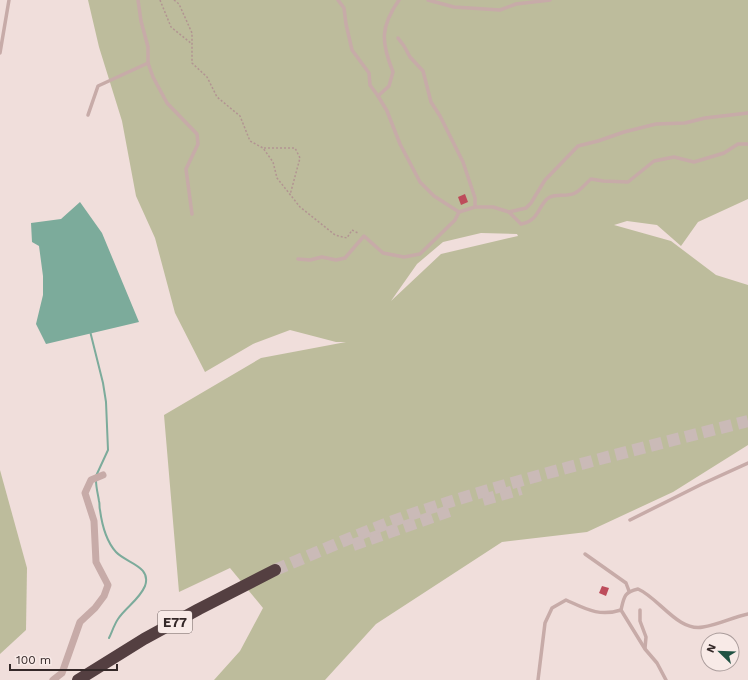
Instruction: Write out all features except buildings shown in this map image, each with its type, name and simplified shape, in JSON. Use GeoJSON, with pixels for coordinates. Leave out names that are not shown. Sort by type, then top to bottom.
{"type":"FeatureCollection","features":[{"type":"Feature","properties":{"kind":"highway","name":"E77"},"geometry":{"type":"LineString","coordinates":[[78,680],[144,639],[199,608],[276,574],[148,644],[90,680]]}},
{"type":"Feature","properties":{"kind":"street"},"geometry":{"type":"LineString","coordinates":[[53,680],[62,673],[80,622],[95,608],[104,596],[108,585],[96,562],[94,521],[85,493],[91,480],[103,475]]}},
{"type":"Feature","properties":{"kind":"lane"},"geometry":{"type":"LineString","coordinates":[[0,52],[10,0]]}},
{"type":"Feature","properties":{"kind":"lane"},"geometry":{"type":"LineString","coordinates":[[138,0],[148,47],[148,63],[153,77],[167,103],[197,134],[198,144],[186,168],[192,214]]}},
{"type":"Feature","properties":{"kind":"lane"},"geometry":{"type":"LineString","coordinates":[[338,0],[344,8],[352,50],[369,73],[370,85],[387,111],[400,144],[420,182],[434,196],[459,212]]}},
{"type":"Feature","properties":{"kind":"lane"},"geometry":{"type":"LineString","coordinates":[[378,96],[388,86],[394,72],[386,52],[384,32],[392,10],[399,0]]}},
{"type":"Feature","properties":{"kind":"lane"},"geometry":{"type":"LineString","coordinates":[[428,0],[454,8],[500,10],[516,4],[550,0]]}},
{"type":"Feature","properties":{"kind":"lane"},"geometry":{"type":"LineString","coordinates":[[398,38],[410,56],[423,71],[431,102],[440,116],[463,162],[475,198],[475,207]]}},
{"type":"Feature","properties":{"kind":"lane"},"geometry":{"type":"LineString","coordinates":[[88,115],[98,86],[148,63]]}},
{"type":"Feature","properties":{"kind":"lane"},"geometry":{"type":"LineString","coordinates":[[508,212],[526,208],[531,203],[545,180],[578,146],[656,124],[686,123],[705,118],[748,113]]}},
{"type":"Feature","properties":{"kind":"lane"},"geometry":{"type":"LineString","coordinates":[[298,259],[310,260],[322,257],[336,260],[345,258],[364,236],[383,253],[404,257],[420,254],[455,220],[459,212],[475,207],[493,207],[508,212],[521,224],[529,223],[537,215],[548,199],[555,195],[567,196],[574,194],[591,178],[603,181],[628,182],[654,161],[674,157],[694,162],[724,153],[738,144],[748,144]]}},
{"type":"Feature","properties":{"kind":"lane"},"geometry":{"type":"LineString","coordinates":[[630,520],[748,463]]}},
{"type":"Feature","properties":{"kind":"lane"},"geometry":{"type":"LineString","coordinates":[[585,554],[626,583],[629,591]]}},
{"type":"Feature","properties":{"kind":"lane"},"geometry":{"type":"LineString","coordinates":[[666,680],[658,663],[645,649],[621,610],[624,598],[629,591],[638,589],[644,591],[677,620],[696,628],[703,628],[735,616],[748,614]]}},
{"type":"Feature","properties":{"kind":"lane"},"geometry":{"type":"LineString","coordinates":[[538,680],[545,623],[552,608],[566,600],[590,611],[610,613],[621,610]]}},
{"type":"Feature","properties":{"kind":"lane"},"geometry":{"type":"LineString","coordinates":[[640,610],[640,622],[646,637],[645,649]]}},
{"type":"Feature","properties":{"kind":"path"},"geometry":{"type":"LineString","coordinates":[[160,0],[171,27],[192,44]]}},
{"type":"Feature","properties":{"kind":"path"},"geometry":{"type":"LineString","coordinates":[[174,0],[179,4],[192,33],[192,63],[207,77],[218,97],[240,116],[250,142],[263,148],[295,148],[300,158],[290,195]]}},
{"type":"Feature","properties":{"kind":"path"},"geometry":{"type":"LineString","coordinates":[[263,148],[273,162],[277,178],[300,207],[335,235],[347,238],[352,230],[364,236]]}},
{"type":"Feature","properties":{"kind":"shaded area"},"geometry":{"type":"Polygon","coordinates":[[[88,0],[748,0],[748,199],[698,222],[681,246],[657,225],[627,221],[614,225],[671,241],[716,275],[748,285],[748,445],[673,492],[587,532],[502,542],[376,624],[325,680],[214,680],[240,651],[263,608],[230,568],[179,592],[164,415],[261,358],[346,342],[336,342],[290,330],[253,344],[205,372],[175,313],[155,238],[136,196],[122,121],[99,47],[88,0]],[[481,233],[443,242],[417,264],[391,301],[441,254],[518,236],[517,234],[481,233]]]}},
{"type":"Feature","properties":{"kind":"shaded area"},"geometry":{"type":"Polygon","coordinates":[[[80,202],[102,233],[139,322],[46,344],[36,324],[43,295],[43,276],[39,246],[32,242],[31,223],[61,219],[80,202]]]}},
{"type":"Feature","properties":{"kind":"shaded area"},"geometry":{"type":"Polygon","coordinates":[[[0,470],[27,568],[26,630],[0,654],[0,470]]]}},
{"type":"Feature","properties":{"kind":"waterway"},"geometry":{"type":"LineString","coordinates":[[90,331],[103,383],[106,402],[108,450],[96,476]]}},
{"type":"Feature","properties":{"kind":"waterway"},"geometry":{"type":"LineString","coordinates":[[96,480],[102,521],[110,543],[120,556],[142,569],[146,579],[145,586],[142,591],[118,619],[109,638]]}},
{"type":"Feature","properties":{"kind":"tunnel"},"geometry":{"type":"LineString","coordinates":[[275,570],[347,539],[421,511],[461,498],[583,463],[748,421]]}},
{"type":"Feature","properties":{"kind":"tunnel"},"geometry":{"type":"LineString","coordinates":[[483,500],[521,489]]}},
{"type":"Feature","properties":{"kind":"tunnel"},"geometry":{"type":"LineString","coordinates":[[353,545],[452,510]]}}]}
